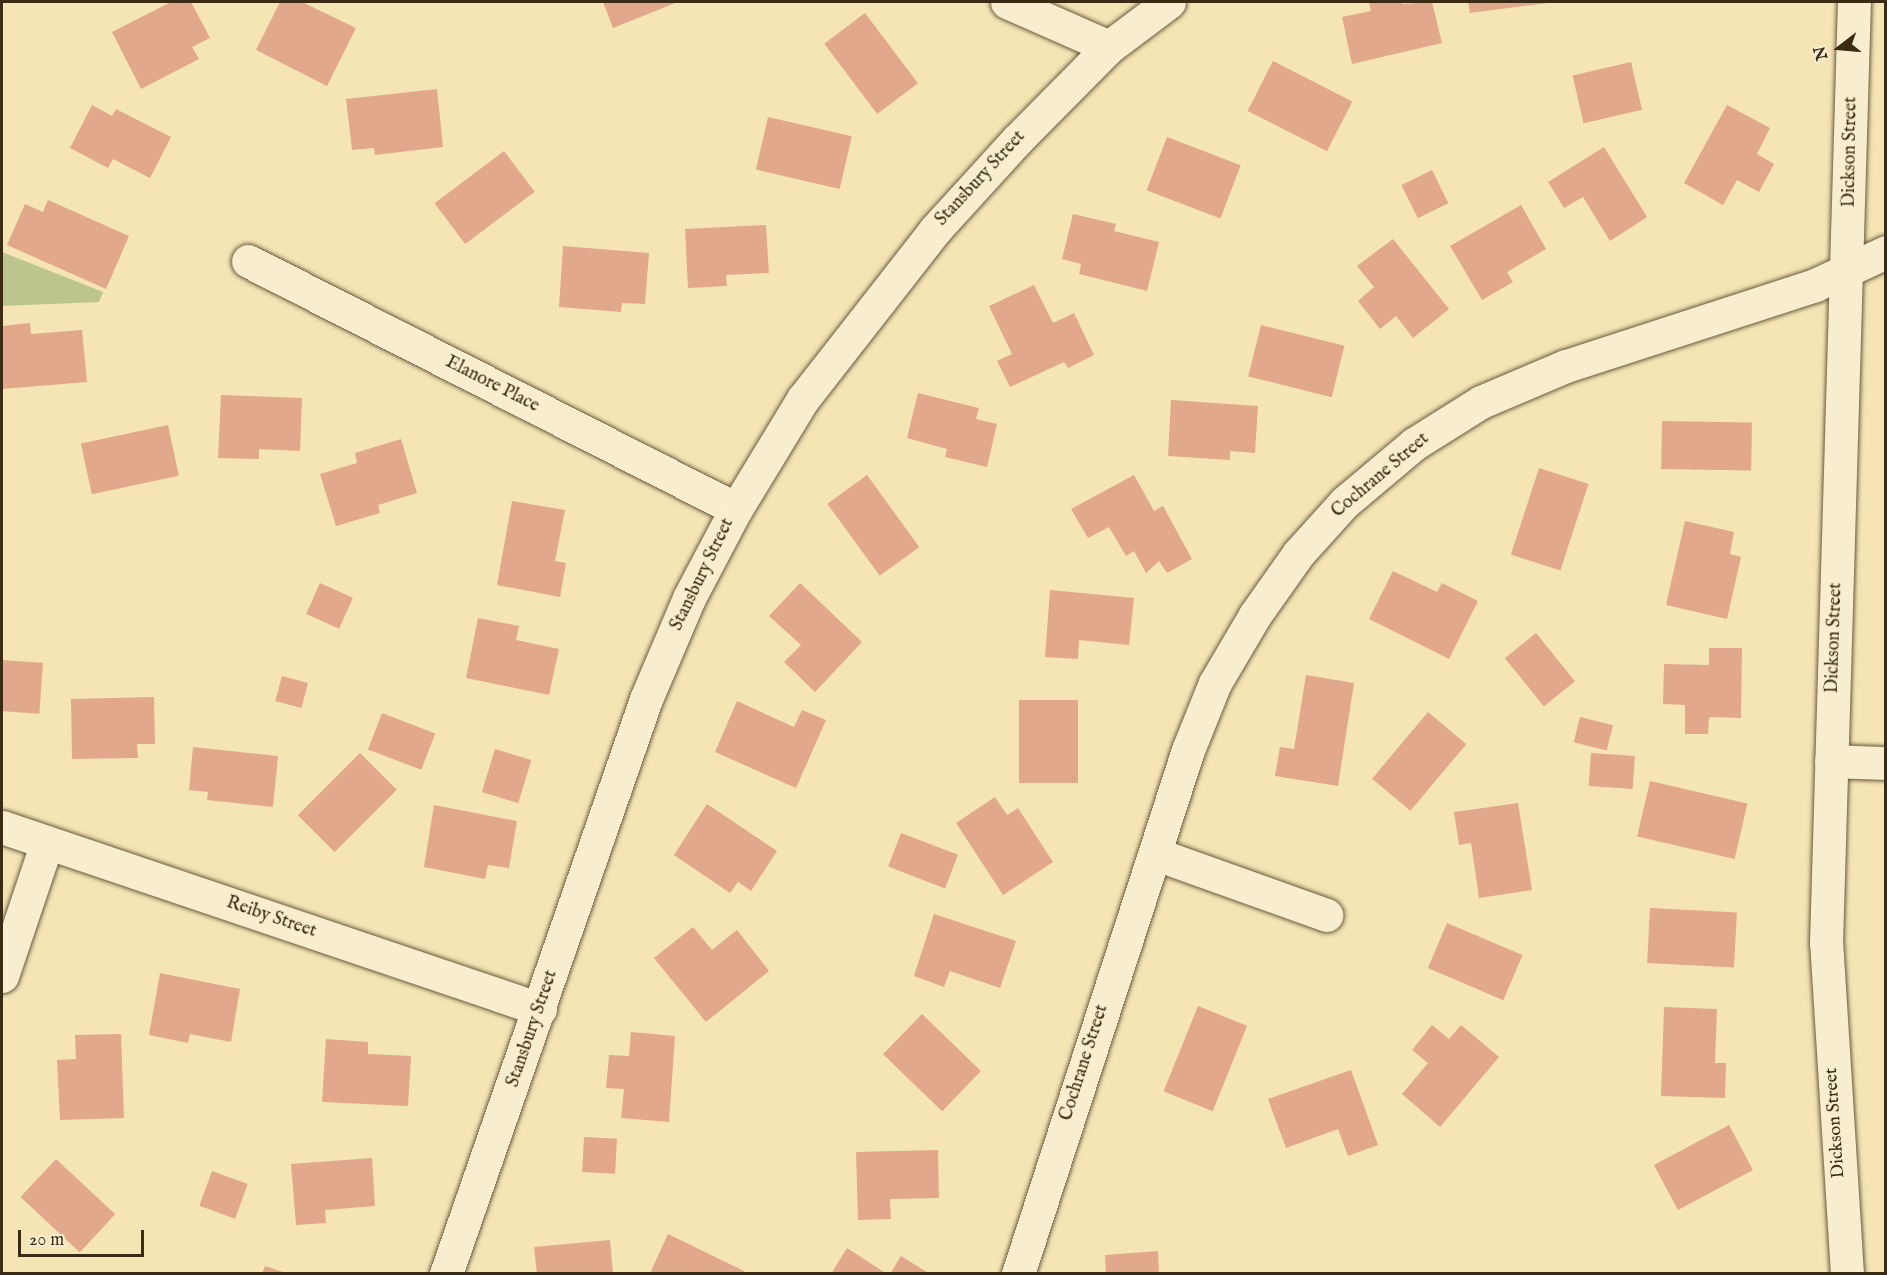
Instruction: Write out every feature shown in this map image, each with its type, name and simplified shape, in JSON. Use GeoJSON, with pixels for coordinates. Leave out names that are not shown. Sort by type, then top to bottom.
{"type":"FeatureCollection","features":[{"type":"Feature","properties":{"kind":"street"},"geometry":{"type":"LineString","coordinates":[[1007,2],[1109,47]]}},
{"type":"Feature","properties":{"kind":"street","name":"Stansbury Street"},"geometry":{"type":"LineString","coordinates":[[446,1274],[646,699],[689,598],[736,509],[803,399],[870,309],[957,205],[1017,140],[1109,47],[1169,2]]}},
{"type":"Feature","properties":{"kind":"street","name":"Dickson Street"},"geometry":{"type":"LineString","coordinates":[[1847,1274],[1826,943],[1848,269],[1854,2]]}},
{"type":"Feature","properties":{"kind":"street","name":"Cochrane Street"},"geometry":{"type":"LineString","coordinates":[[1018,1274],[1188,750],[1215,683],[1255,615],[1292,563],[1345,501],[1414,444],[1481,402],[1566,366],[1782,296],[1886,252]]}},
{"type":"Feature","properties":{"kind":"street","name":"Elanore Place"},"geometry":{"type":"LineString","coordinates":[[248,261],[736,509]]}},
{"type":"Feature","properties":{"kind":"street"},"geometry":{"type":"LineString","coordinates":[[1831,761],[1886,763]]}},
{"type":"Feature","properties":{"kind":"street","name":"Reiby Street"},"geometry":{"type":"LineString","coordinates":[[2,827],[540,1009]]}},
{"type":"Feature","properties":{"kind":"street"},"geometry":{"type":"LineString","coordinates":[[2,976],[47,842]]}},
{"type":"Feature","properties":{"kind":"street"},"geometry":{"type":"LineString","coordinates":[[1156,854],[1326,915]]}},
{"type":"Feature","properties":{"kind":"green space"},"geometry":{"type":"Polygon","coordinates":[[[2,252],[103,292],[99,302],[2,306],[2,252]]]}},
{"type":"Feature","properties":{"kind":"building"},"geometry":{"type":"Polygon","coordinates":[[[171,2],[191,2],[210,38],[192,47],[199,59],[141,89],[112,32],[171,2]]]}},
{"type":"Feature","properties":{"kind":"building"},"geometry":{"type":"Polygon","coordinates":[[[280,2],[302,2],[356,28],[327,86],[256,50],[280,2]]]}},
{"type":"Feature","properties":{"kind":"building"},"geometry":{"type":"Polygon","coordinates":[[[603,2],[678,2],[613,28],[603,2]]]}},
{"type":"Feature","properties":{"kind":"building"},"geometry":{"type":"Polygon","coordinates":[[[1369,2],[1402,2],[1403,4],[1432,2],[1442,43],[1352,64],[1342,17],[1371,11],[1369,2]]]}},
{"type":"Feature","properties":{"kind":"building"},"geometry":{"type":"Polygon","coordinates":[[[1468,2],[1548,2],[1548,3],[1470,13],[1468,2]]]}},
{"type":"Feature","properties":{"kind":"building"},"geometry":{"type":"Polygon","coordinates":[[[865,13],[918,83],[877,114],[824,44],[865,13]]]}},
{"type":"Feature","properties":{"kind":"building"},"geometry":{"type":"Polygon","coordinates":[[[1273,61],[1352,101],[1327,151],[1248,111],[1273,61]]]}},
{"type":"Feature","properties":{"kind":"building"},"geometry":{"type":"Polygon","coordinates":[[[1631,62],[1642,110],[1584,123],[1573,75],[1631,62]]]}},
{"type":"Feature","properties":{"kind":"building"},"geometry":{"type":"Polygon","coordinates":[[[437,89],[443,147],[375,155],[374,148],[352,150],[346,99],[437,89]]]}},
{"type":"Feature","properties":{"kind":"building"},"geometry":{"type":"Polygon","coordinates":[[[92,105],[112,116],[116,109],[171,137],[150,178],[113,159],[108,168],[70,148],[92,105]]]}},
{"type":"Feature","properties":{"kind":"building"},"geometry":{"type":"Polygon","coordinates":[[[1727,105],[1770,128],[1757,154],[1774,164],[1759,192],[1737,180],[1723,205],[1684,183],[1727,105]]]}},
{"type":"Feature","properties":{"kind":"building"},"geometry":{"type":"Polygon","coordinates":[[[768,117],[852,136],[840,189],[756,170],[768,117]]]}},
{"type":"Feature","properties":{"kind":"building"},"geometry":{"type":"Polygon","coordinates":[[[1167,137],[1241,165],[1220,219],[1147,190],[1167,137]]]}},
{"type":"Feature","properties":{"kind":"building"},"geometry":{"type":"Polygon","coordinates":[[[1604,147],[1647,217],[1610,241],[1583,197],[1564,208],[1548,182],[1604,147]]]}},
{"type":"Feature","properties":{"kind":"building"},"geometry":{"type":"Polygon","coordinates":[[[504,151],[535,192],[465,244],[435,203],[504,151]]]}},
{"type":"Feature","properties":{"kind":"building"},"geometry":{"type":"Polygon","coordinates":[[[1432,170],[1448,203],[1418,218],[1401,185],[1432,170]]]}},
{"type":"Feature","properties":{"kind":"building"},"geometry":{"type":"Polygon","coordinates":[[[48,200],[129,236],[106,289],[7,245],[25,204],[43,212],[48,200]]]}},
{"type":"Feature","properties":{"kind":"building"},"geometry":{"type":"Polygon","coordinates":[[[1521,205],[1546,249],[1507,272],[1513,282],[1482,300],[1450,246],[1521,205]]]}},
{"type":"Feature","properties":{"kind":"building"},"geometry":{"type":"Polygon","coordinates":[[[1073,214],[1116,224],[1114,231],[1159,242],[1147,291],[1079,274],[1081,264],[1062,259],[1073,214]]]}},
{"type":"Feature","properties":{"kind":"building"},"geometry":{"type":"Polygon","coordinates":[[[766,225],[769,273],[726,275],[727,286],[688,288],[685,229],[766,225]]]}},
{"type":"Feature","properties":{"kind":"building"},"geometry":{"type":"Polygon","coordinates":[[[1393,239],[1449,309],[1413,338],[1396,316],[1380,329],[1358,301],[1374,287],[1357,266],[1393,239]]]}},
{"type":"Feature","properties":{"kind":"building"},"geometry":{"type":"Polygon","coordinates":[[[563,246],[649,253],[645,304],[622,303],[621,312],[559,307],[563,246]]]}},
{"type":"Feature","properties":{"kind":"building"},"geometry":{"type":"Polygon","coordinates":[[[1034,285],[1053,323],[1074,313],[1094,355],[1068,368],[1064,362],[1010,387],[997,361],[1012,354],[989,306],[1034,285]]]}},
{"type":"Feature","properties":{"kind":"building"},"geometry":{"type":"Polygon","coordinates":[[[30,323],[31,334],[82,330],[87,382],[2,389],[2,326],[30,323]]]}},
{"type":"Feature","properties":{"kind":"building"},"geometry":{"type":"Polygon","coordinates":[[[1261,325],[1344,346],[1332,397],[1248,376],[1261,325]]]}},
{"type":"Feature","properties":{"kind":"building"},"geometry":{"type":"Polygon","coordinates":[[[918,393],[979,408],[976,419],[997,424],[987,467],[945,457],[947,449],[907,438],[918,393]]]}},
{"type":"Feature","properties":{"kind":"building"},"geometry":{"type":"Polygon","coordinates":[[[221,395],[302,398],[300,451],[259,449],[259,459],[218,458],[221,395]]]}},
{"type":"Feature","properties":{"kind":"building"},"geometry":{"type":"Polygon","coordinates":[[[1171,400],[1258,406],[1255,453],[1230,451],[1230,460],[1168,456],[1171,400]]]}},
{"type":"Feature","properties":{"kind":"building"},"geometry":{"type":"Polygon","coordinates":[[[1662,421],[1752,423],[1751,471],[1661,469],[1662,421]]]}},
{"type":"Feature","properties":{"kind":"building"},"geometry":{"type":"Polygon","coordinates":[[[168,425],[179,476],[92,494],[81,444],[168,425]]]}},
{"type":"Feature","properties":{"kind":"building"},"geometry":{"type":"Polygon","coordinates":[[[401,439],[417,493],[378,505],[380,513],[336,526],[320,474],[357,463],[355,453],[401,439]]]}},
{"type":"Feature","properties":{"kind":"building"},"geometry":{"type":"Polygon","coordinates":[[[1539,468],[1588,484],[1560,571],[1511,555],[1539,468]]]}},
{"type":"Feature","properties":{"kind":"building"},"geometry":{"type":"Polygon","coordinates":[[[867,475],[919,547],[880,576],[827,504],[867,475]]]}},
{"type":"Feature","properties":{"kind":"building"},"geometry":{"type":"Polygon","coordinates":[[[1134,475],[1154,511],[1163,506],[1192,559],[1167,573],[1159,561],[1146,573],[1134,551],[1126,556],[1109,527],[1088,538],[1071,509],[1134,475]]]}},
{"type":"Feature","properties":{"kind":"building"},"geometry":{"type":"Polygon","coordinates":[[[512,501],[565,510],[555,561],[566,563],[560,597],[497,585],[512,501]]]}},
{"type":"Feature","properties":{"kind":"building"},"geometry":{"type":"Polygon","coordinates":[[[1685,521],[1734,532],[1730,554],[1741,557],[1727,619],[1666,605],[1685,521]]]}},
{"type":"Feature","properties":{"kind":"building"},"geometry":{"type":"Polygon","coordinates":[[[1393,571],[1437,592],[1442,583],[1478,601],[1449,659],[1369,619],[1393,571]]]}},
{"type":"Feature","properties":{"kind":"building"},"geometry":{"type":"Polygon","coordinates":[[[320,583],[353,598],[339,629],[306,614],[320,583]]]}},
{"type":"Feature","properties":{"kind":"building"},"geometry":{"type":"Polygon","coordinates":[[[800,583],[862,642],[815,692],[784,662],[801,645],[769,616],[800,583]]]}},
{"type":"Feature","properties":{"kind":"building"},"geometry":{"type":"Polygon","coordinates":[[[1050,590],[1134,598],[1129,645],[1079,640],[1078,659],[1045,657],[1050,590]]]}},
{"type":"Feature","properties":{"kind":"building"},"geometry":{"type":"Polygon","coordinates":[[[478,618],[519,626],[516,640],[559,649],[549,695],[466,678],[478,618]]]}},
{"type":"Feature","properties":{"kind":"building"},"geometry":{"type":"Polygon","coordinates":[[[1536,633],[1575,681],[1544,706],[1505,658],[1536,633]]]}},
{"type":"Feature","properties":{"kind":"building"},"geometry":{"type":"Polygon","coordinates":[[[1709,648],[1742,648],[1741,718],[1709,717],[1708,734],[1685,734],[1685,705],[1663,704],[1664,664],[1709,665],[1709,648]]]}},
{"type":"Feature","properties":{"kind":"building"},"geometry":{"type":"Polygon","coordinates":[[[2,660],[43,663],[39,714],[2,711],[2,660]]]}},
{"type":"Feature","properties":{"kind":"building"},"geometry":{"type":"Polygon","coordinates":[[[1306,675],[1354,683],[1338,786],[1275,776],[1280,747],[1294,749],[1306,675]]]}},
{"type":"Feature","properties":{"kind":"building"},"geometry":{"type":"Polygon","coordinates":[[[282,676],[308,683],[301,708],[275,701],[282,676]]]}},
{"type":"Feature","properties":{"kind":"building"},"geometry":{"type":"Polygon","coordinates":[[[154,697],[155,744],[137,744],[138,758],[72,759],[71,699],[154,697]]]}},
{"type":"Feature","properties":{"kind":"building"},"geometry":{"type":"Polygon","coordinates":[[[1019,700],[1078,700],[1078,783],[1019,783],[1019,700]]]}},
{"type":"Feature","properties":{"kind":"building"},"geometry":{"type":"Polygon","coordinates":[[[737,701],[794,727],[802,710],[826,720],[796,788],[715,752],[737,701]]]}},
{"type":"Feature","properties":{"kind":"building"},"geometry":{"type":"Polygon","coordinates":[[[1428,712],[1466,744],[1410,811],[1372,779],[1428,712]]]}},
{"type":"Feature","properties":{"kind":"building"},"geometry":{"type":"Polygon","coordinates":[[[382,713],[435,733],[421,770],[368,749],[382,713]]]}},
{"type":"Feature","properties":{"kind":"building"},"geometry":{"type":"Polygon","coordinates":[[[1580,717],[1613,725],[1607,750],[1574,742],[1580,717]]]}},
{"type":"Feature","properties":{"kind":"building"},"geometry":{"type":"Polygon","coordinates":[[[193,747],[278,756],[273,807],[207,800],[208,792],[189,790],[193,747]]]}},
{"type":"Feature","properties":{"kind":"building"},"geometry":{"type":"Polygon","coordinates":[[[495,749],[531,760],[518,803],[482,792],[495,749]]]}},
{"type":"Feature","properties":{"kind":"building"},"geometry":{"type":"Polygon","coordinates":[[[360,753],[397,790],[335,852],[298,815],[360,753]]]}},
{"type":"Feature","properties":{"kind":"building"},"geometry":{"type":"Polygon","coordinates":[[[1591,753],[1635,756],[1633,789],[1589,786],[1591,753]]]}},
{"type":"Feature","properties":{"kind":"building"},"geometry":{"type":"Polygon","coordinates":[[[1650,781],[1747,803],[1735,859],[1637,837],[1650,781]]]}},
{"type":"Feature","properties":{"kind":"building"},"geometry":{"type":"Polygon","coordinates":[[[995,797],[1007,815],[1018,808],[1053,862],[1003,895],[956,823],[995,797]]]}},
{"type":"Feature","properties":{"kind":"building"},"geometry":{"type":"Polygon","coordinates":[[[1518,803],[1532,890],[1479,898],[1471,843],[1459,845],[1454,812],[1518,803]]]}},
{"type":"Feature","properties":{"kind":"building"},"geometry":{"type":"Polygon","coordinates":[[[707,804],[777,851],[751,891],[738,882],[730,893],[674,855],[707,804]]]}},
{"type":"Feature","properties":{"kind":"building"},"geometry":{"type":"Polygon","coordinates":[[[434,805],[517,821],[509,868],[488,865],[485,879],[424,867],[434,805]]]}},
{"type":"Feature","properties":{"kind":"building"},"geometry":{"type":"Polygon","coordinates":[[[901,833],[958,855],[945,888],[888,867],[901,833]]]}},
{"type":"Feature","properties":{"kind":"building"},"geometry":{"type":"Polygon","coordinates":[[[1650,908],[1737,913],[1734,967],[1647,963],[1650,908]]]}},
{"type":"Feature","properties":{"kind":"building"},"geometry":{"type":"Polygon","coordinates":[[[934,914],[1016,941],[1000,988],[950,971],[944,987],[914,976],[934,914]]]}},
{"type":"Feature","properties":{"kind":"building"},"geometry":{"type":"Polygon","coordinates":[[[1447,923],[1522,955],[1503,1000],[1428,968],[1447,923]]]}},
{"type":"Feature","properties":{"kind":"building"},"geometry":{"type":"Polygon","coordinates":[[[693,927],[712,950],[737,930],[769,971],[706,1022],[654,958],[693,927]]]}},
{"type":"Feature","properties":{"kind":"building"},"geometry":{"type":"Polygon","coordinates":[[[160,973],[240,989],[231,1042],[190,1034],[188,1043],[149,1035],[160,973]]]}},
{"type":"Feature","properties":{"kind":"building"},"geometry":{"type":"Polygon","coordinates":[[[1198,1006],[1247,1026],[1213,1111],[1164,1091],[1198,1006]]]}},
{"type":"Feature","properties":{"kind":"building"},"geometry":{"type":"Polygon","coordinates":[[[1664,1007],[1717,1009],[1715,1063],[1726,1063],[1725,1098],[1661,1096],[1664,1007]]]}},
{"type":"Feature","properties":{"kind":"building"},"geometry":{"type":"Polygon","coordinates":[[[922,1014],[981,1071],[942,1111],[883,1054],[922,1014]]]}},
{"type":"Feature","properties":{"kind":"building"},"geometry":{"type":"Polygon","coordinates":[[[1432,1025],[1449,1039],[1461,1025],[1499,1057],[1440,1127],[1402,1094],[1428,1063],[1412,1050],[1432,1025]]]}},
{"type":"Feature","properties":{"kind":"building"},"geometry":{"type":"Polygon","coordinates":[[[631,1032],[675,1036],[669,1122],[621,1118],[624,1089],[606,1088],[609,1055],[629,1056],[631,1032]]]}},
{"type":"Feature","properties":{"kind":"building"},"geometry":{"type":"Polygon","coordinates":[[[121,1034],[124,1118],[60,1120],[57,1060],[76,1059],[75,1035],[121,1034]]]}},
{"type":"Feature","properties":{"kind":"building"},"geometry":{"type":"Polygon","coordinates":[[[326,1039],[368,1042],[368,1054],[411,1056],[408,1106],[322,1102],[326,1039]]]}},
{"type":"Feature","properties":{"kind":"building"},"geometry":{"type":"Polygon","coordinates":[[[1351,1070],[1378,1145],[1348,1156],[1338,1129],[1286,1148],[1268,1099],[1351,1070]]]}},
{"type":"Feature","properties":{"kind":"building"},"geometry":{"type":"Polygon","coordinates":[[[1729,1125],[1753,1170],[1678,1210],[1654,1165],[1729,1125]]]}},
{"type":"Feature","properties":{"kind":"building"},"geometry":{"type":"Polygon","coordinates":[[[584,1137],[617,1139],[615,1174],[582,1172],[584,1137]]]}},
{"type":"Feature","properties":{"kind":"building"},"geometry":{"type":"Polygon","coordinates":[[[938,1150],[939,1198],[890,1199],[891,1219],[858,1220],[856,1152],[938,1150]]]}},
{"type":"Feature","properties":{"kind":"building"},"geometry":{"type":"Polygon","coordinates":[[[372,1158],[375,1206],[325,1210],[326,1223],[296,1225],[291,1164],[372,1158]]]}},
{"type":"Feature","properties":{"kind":"building"},"geometry":{"type":"Polygon","coordinates":[[[56,1159],[115,1214],[80,1252],[21,1197],[56,1159]]]}},
{"type":"Feature","properties":{"kind":"building"},"geometry":{"type":"Polygon","coordinates":[[[212,1171],[248,1184],[235,1219],[199,1206],[212,1171]]]}},
{"type":"Feature","properties":{"kind":"building"},"geometry":{"type":"Polygon","coordinates":[[[668,1234],[744,1271],[743,1274],[656,1274],[651,1271],[668,1234]]]}},
{"type":"Feature","properties":{"kind":"building"},"geometry":{"type":"Polygon","coordinates":[[[610,1240],[613,1274],[537,1274],[534,1247],[610,1240]]]}},
{"type":"Feature","properties":{"kind":"building"},"geometry":{"type":"Polygon","coordinates":[[[847,1248],[887,1274],[831,1274],[847,1248]]]}},
{"type":"Feature","properties":{"kind":"building"},"geometry":{"type":"Polygon","coordinates":[[[1158,1251],[1159,1274],[1106,1274],[1105,1255],[1158,1251]]]}},
{"type":"Feature","properties":{"kind":"building"},"geometry":{"type":"Polygon","coordinates":[[[901,1256],[930,1274],[890,1274],[901,1256]]]}},
{"type":"Feature","properties":{"kind":"building"},"geometry":{"type":"Polygon","coordinates":[[[265,1266],[286,1273],[286,1274],[262,1274],[265,1266]]]}}]}
